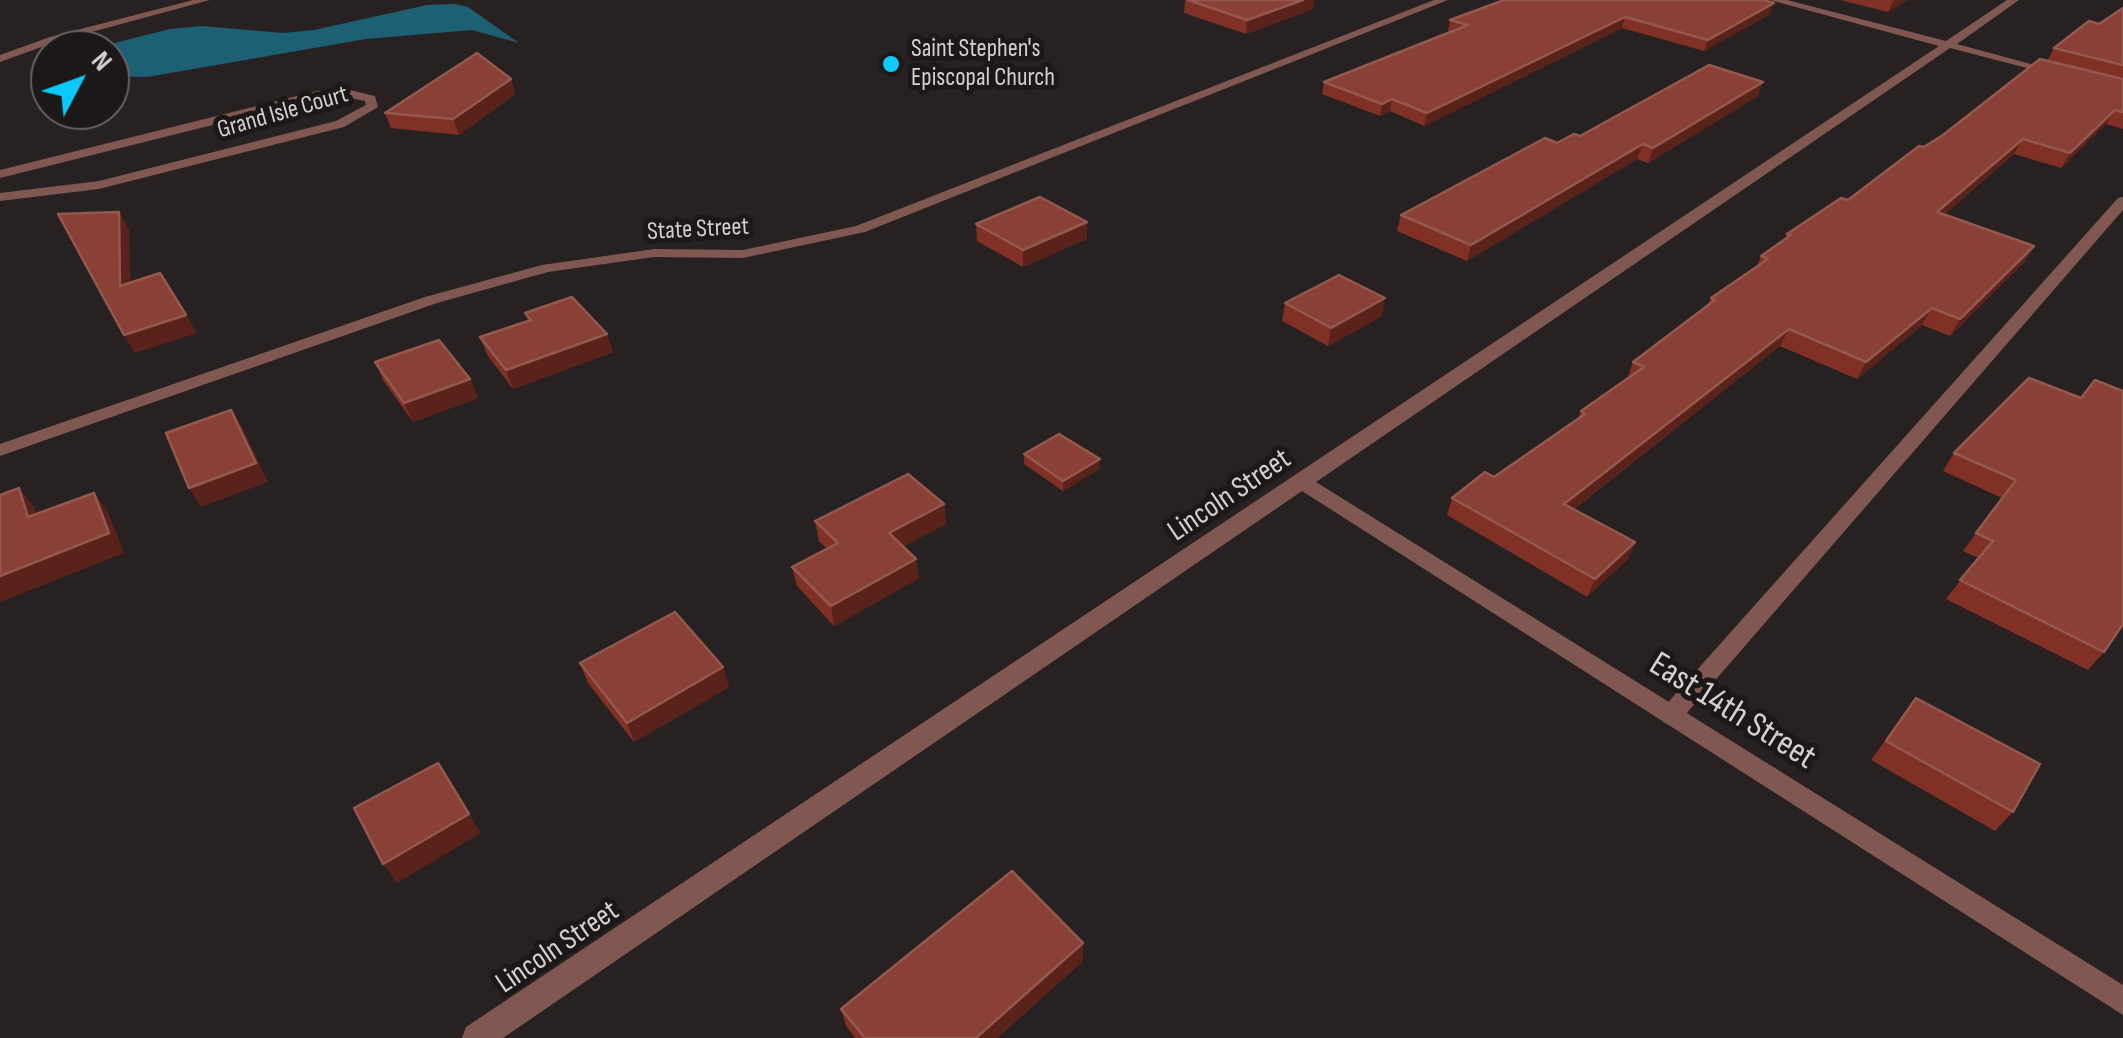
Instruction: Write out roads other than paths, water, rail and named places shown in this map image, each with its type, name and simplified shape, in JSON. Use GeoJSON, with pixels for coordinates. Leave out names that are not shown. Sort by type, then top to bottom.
{"type":"FeatureCollection","features":[{"type":"Feature","properties":{"kind":"street"},"geometry":{"type":"LineString","coordinates":[[0,59],[54,39],[205,0]]}},
{"type":"Feature","properties":{"kind":"street","name":"State Street"},"geometry":{"type":"LineString","coordinates":[[0,450],[430,300],[547,268],[654,253],[743,254],[860,229],[1442,0]]}},
{"type":"Feature","properties":{"kind":"street"},"geometry":{"type":"LineString","coordinates":[[1776,0],[2065,74]]}},
{"type":"Feature","properties":{"kind":"street","name":"Lincoln Street"},"geometry":{"type":"LineString","coordinates":[[477,1038],[2014,0]]}},
{"type":"Feature","properties":{"kind":"street","name":"Grand Isle Court"},"geometry":{"type":"LineString","coordinates":[[0,174],[317,95],[350,94],[371,99],[372,107],[340,124],[98,185],[0,197]]}},
{"type":"Feature","properties":{"kind":"street"},"geometry":{"type":"LineString","coordinates":[[1671,716],[2123,200]]}},
{"type":"Feature","properties":{"kind":"street","name":"East 14th Street"},"geometry":{"type":"LineString","coordinates":[[1303,483],[2123,1001]]}},
{"type":"Feature","properties":{"kind":"water"},"geometry":{"type":"Polygon","coordinates":[[[427,5],[468,7],[519,43],[472,30],[366,39],[147,77],[130,77],[130,39],[170,29],[202,26],[283,33],[427,5]]]}},
{"type":"Feature","properties":{"kind":"place","name":"Saint Stephen's Episcopal Church"},"geometry":{"type":"Point","coordinates":[891,64]}}]}
